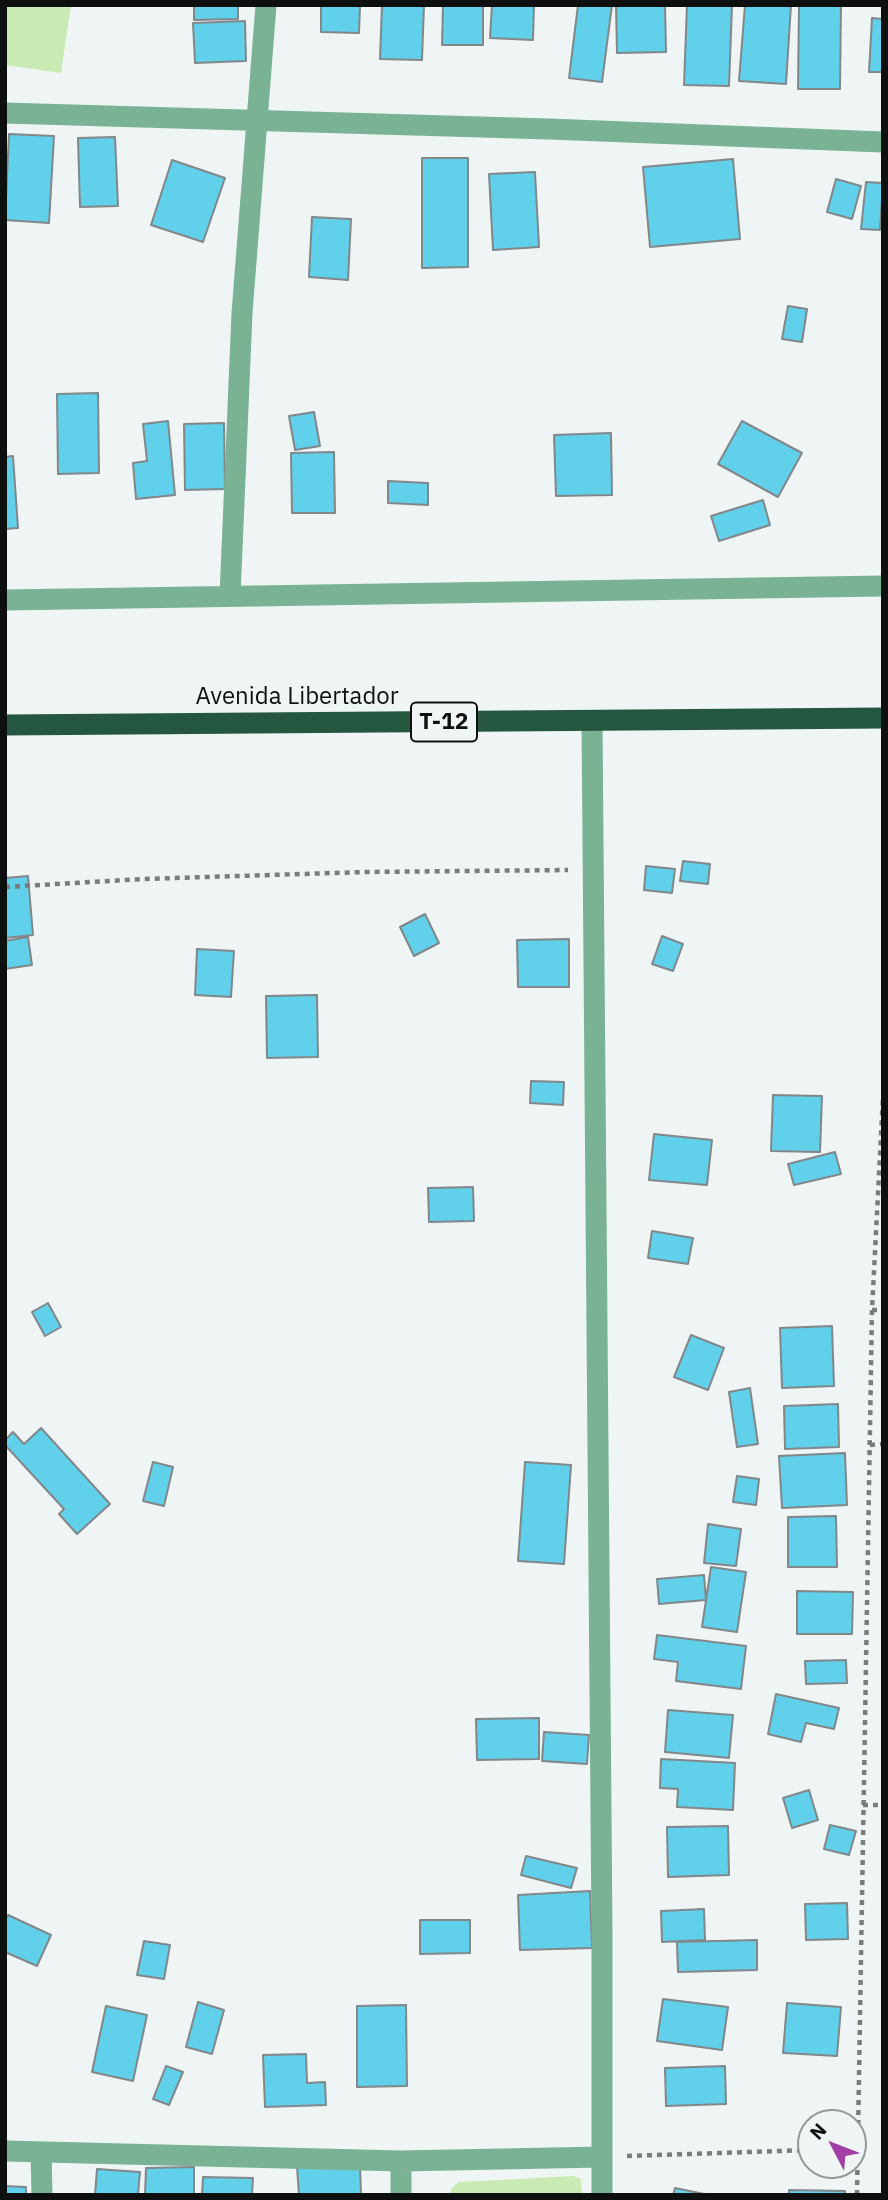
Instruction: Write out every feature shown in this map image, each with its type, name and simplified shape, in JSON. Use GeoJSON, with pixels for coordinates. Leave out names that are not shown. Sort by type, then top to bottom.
{"type":"FeatureCollection","features":[{"type":"Feature","properties":{"kind":"highway","name":"Avenida Libertador"},"geometry":{"type":"LineString","coordinates":[[5,725],[883,718]]}},
{"type":"Feature","properties":{"kind":"street"},"geometry":{"type":"LineString","coordinates":[[230,596],[242,313],[266,5]]}},
{"type":"Feature","properties":{"kind":"street"},"geometry":{"type":"LineString","coordinates":[[5,113],[883,142]]}},
{"type":"Feature","properties":{"kind":"street"},"geometry":{"type":"LineString","coordinates":[[5,600],[883,586]]}},
{"type":"Feature","properties":{"kind":"street"},"geometry":{"type":"LineString","coordinates":[[592,721],[602,2195]]}},
{"type":"Feature","properties":{"kind":"street"},"geometry":{"type":"LineString","coordinates":[[5,2151],[401,2161],[602,2157]]}},
{"type":"Feature","properties":{"kind":"street"},"geometry":{"type":"LineString","coordinates":[[41,2152],[42,2195]]}},
{"type":"Feature","properties":{"kind":"street"},"geometry":{"type":"LineString","coordinates":[[401,2161],[401,2195]]}},
{"type":"Feature","properties":{"kind":"path"},"geometry":{"type":"LineString","coordinates":[[5,887],[352,873],[594,869]]}},
{"type":"Feature","properties":{"kind":"path"},"geometry":{"type":"LineString","coordinates":[[856,2109],[872,1310],[883,1097]]}},
{"type":"Feature","properties":{"kind":"path"},"geometry":{"type":"LineString","coordinates":[[872,1310],[883,1310]]}},
{"type":"Feature","properties":{"kind":"path"},"geometry":{"type":"LineString","coordinates":[[870,1445],[883,1444]]}},
{"type":"Feature","properties":{"kind":"path"},"geometry":{"type":"LineString","coordinates":[[863,1805],[883,1805]]}},
{"type":"Feature","properties":{"kind":"path"},"geometry":{"type":"LineString","coordinates":[[602,2157],[797,2150]]}},
{"type":"Feature","properties":{"kind":"green space"},"geometry":{"type":"Polygon","coordinates":[[[5,5],[71,5],[61,73],[5,65],[5,5]]]}},
{"type":"Feature","properties":{"kind":"green space"},"geometry":{"type":"Polygon","coordinates":[[[574,2176],[581,2179],[582,2195],[450,2195],[452,2187],[459,2182],[574,2176]]]}},
{"type":"Feature","properties":{"kind":"building"},"geometry":{"type":"Polygon","coordinates":[[[194,5],[238,5],[238,19],[194,20],[194,5]]]}},
{"type":"Feature","properties":{"kind":"building"},"geometry":{"type":"Polygon","coordinates":[[[321,5],[360,5],[359,33],[321,32],[321,5]]]}},
{"type":"Feature","properties":{"kind":"building"},"geometry":{"type":"Polygon","coordinates":[[[382,5],[424,5],[422,60],[380,59],[382,5]]]}},
{"type":"Feature","properties":{"kind":"building"},"geometry":{"type":"Polygon","coordinates":[[[443,5],[483,5],[483,45],[442,45],[443,5]]]}},
{"type":"Feature","properties":{"kind":"building"},"geometry":{"type":"Polygon","coordinates":[[[492,5],[534,5],[533,40],[490,38],[492,5]]]}},
{"type":"Feature","properties":{"kind":"building"},"geometry":{"type":"Polygon","coordinates":[[[578,5],[612,5],[602,82],[569,78],[578,5]]]}},
{"type":"Feature","properties":{"kind":"building"},"geometry":{"type":"Polygon","coordinates":[[[616,5],[665,5],[666,52],[617,53],[616,5]]]}},
{"type":"Feature","properties":{"kind":"building"},"geometry":{"type":"Polygon","coordinates":[[[687,5],[732,5],[729,86],[684,85],[687,5]]]}},
{"type":"Feature","properties":{"kind":"building"},"geometry":{"type":"Polygon","coordinates":[[[745,5],[791,5],[786,84],[739,81],[745,5]]]}},
{"type":"Feature","properties":{"kind":"building"},"geometry":{"type":"Polygon","coordinates":[[[799,5],[841,5],[840,89],[798,89],[799,5]]]}},
{"type":"Feature","properties":{"kind":"building"},"geometry":{"type":"Polygon","coordinates":[[[872,18],[883,19],[883,72],[869,72],[872,18]]]}},
{"type":"Feature","properties":{"kind":"building"},"geometry":{"type":"Polygon","coordinates":[[[245,21],[246,61],[195,63],[193,23],[245,21]]]}},
{"type":"Feature","properties":{"kind":"building"},"geometry":{"type":"Polygon","coordinates":[[[9,134],[54,136],[49,223],[5,220],[9,134]]]}},
{"type":"Feature","properties":{"kind":"building"},"geometry":{"type":"Polygon","coordinates":[[[115,137],[118,206],[80,207],[78,138],[115,137]]]}},
{"type":"Feature","properties":{"kind":"building"},"geometry":{"type":"Polygon","coordinates":[[[422,158],[468,158],[468,267],[422,268],[422,158]]]}},
{"type":"Feature","properties":{"kind":"building"},"geometry":{"type":"Polygon","coordinates":[[[733,159],[740,239],[650,247],[643,167],[733,159]]]}},
{"type":"Feature","properties":{"kind":"building"},"geometry":{"type":"Polygon","coordinates":[[[172,160],[225,178],[203,242],[151,225],[172,160]]]}},
{"type":"Feature","properties":{"kind":"building"},"geometry":{"type":"Polygon","coordinates":[[[535,172],[539,247],[493,250],[489,174],[535,172]]]}},
{"type":"Feature","properties":{"kind":"building"},"geometry":{"type":"Polygon","coordinates":[[[836,179],[861,186],[852,219],[827,212],[836,179]]]}},
{"type":"Feature","properties":{"kind":"building"},"geometry":{"type":"Polygon","coordinates":[[[866,182],[883,183],[880,230],[861,229],[866,182]]]}},
{"type":"Feature","properties":{"kind":"building"},"geometry":{"type":"Polygon","coordinates":[[[312,217],[351,219],[348,280],[309,277],[312,217]]]}},
{"type":"Feature","properties":{"kind":"building"},"geometry":{"type":"Polygon","coordinates":[[[788,306],[807,309],[802,342],[782,339],[788,306]]]}},
{"type":"Feature","properties":{"kind":"building"},"geometry":{"type":"Polygon","coordinates":[[[98,393],[99,473],[58,474],[57,394],[98,393]]]}},
{"type":"Feature","properties":{"kind":"building"},"geometry":{"type":"Polygon","coordinates":[[[314,412],[320,446],[295,450],[289,416],[314,412]]]}},
{"type":"Feature","properties":{"kind":"building"},"geometry":{"type":"Polygon","coordinates":[[[168,421],[175,495],[136,499],[133,463],[147,461],[143,424],[168,421]]]}},
{"type":"Feature","properties":{"kind":"building"},"geometry":{"type":"Polygon","coordinates":[[[742,421],[802,453],[778,497],[718,464],[742,421]]]}},
{"type":"Feature","properties":{"kind":"building"},"geometry":{"type":"Polygon","coordinates":[[[224,423],[225,489],[185,490],[184,424],[224,423]]]}},
{"type":"Feature","properties":{"kind":"building"},"geometry":{"type":"Polygon","coordinates":[[[611,433],[612,495],[556,496],[554,435],[611,433]]]}},
{"type":"Feature","properties":{"kind":"building"},"geometry":{"type":"Polygon","coordinates":[[[334,452],[335,513],[292,513],[291,453],[334,452]]]}},
{"type":"Feature","properties":{"kind":"building"},"geometry":{"type":"Polygon","coordinates":[[[13,456],[18,528],[5,529],[5,457],[13,456]]]}},
{"type":"Feature","properties":{"kind":"building"},"geometry":{"type":"Polygon","coordinates":[[[388,481],[428,483],[428,505],[388,503],[388,481]]]}},
{"type":"Feature","properties":{"kind":"building"},"geometry":{"type":"Polygon","coordinates":[[[763,500],[770,525],[719,541],[711,516],[763,500]]]}},
{"type":"Feature","properties":{"kind":"building"},"geometry":{"type":"Polygon","coordinates":[[[683,861],[710,864],[708,884],[680,881],[683,861]]]}},
{"type":"Feature","properties":{"kind":"building"},"geometry":{"type":"Polygon","coordinates":[[[646,866],[675,869],[672,893],[644,890],[646,866]]]}},
{"type":"Feature","properties":{"kind":"building"},"geometry":{"type":"Polygon","coordinates":[[[28,876],[33,935],[5,938],[5,878],[28,876]]]}},
{"type":"Feature","properties":{"kind":"building"},"geometry":{"type":"Polygon","coordinates":[[[425,914],[439,943],[414,956],[400,927],[425,914]]]}},
{"type":"Feature","properties":{"kind":"building"},"geometry":{"type":"Polygon","coordinates":[[[662,936],[683,944],[673,971],[652,964],[662,936]]]}},
{"type":"Feature","properties":{"kind":"building"},"geometry":{"type":"Polygon","coordinates":[[[28,937],[32,965],[5,969],[5,941],[28,937]]]}},
{"type":"Feature","properties":{"kind":"building"},"geometry":{"type":"Polygon","coordinates":[[[569,939],[569,987],[518,987],[517,940],[569,939]]]}},
{"type":"Feature","properties":{"kind":"building"},"geometry":{"type":"Polygon","coordinates":[[[197,949],[234,951],[231,997],[195,995],[197,949]]]}},
{"type":"Feature","properties":{"kind":"building"},"geometry":{"type":"Polygon","coordinates":[[[317,995],[318,1057],[267,1058],[266,996],[317,995]]]}},
{"type":"Feature","properties":{"kind":"building"},"geometry":{"type":"Polygon","coordinates":[[[531,1081],[564,1082],[563,1105],[530,1103],[531,1081]]]}},
{"type":"Feature","properties":{"kind":"building"},"geometry":{"type":"Polygon","coordinates":[[[773,1095],[822,1096],[820,1152],[771,1151],[773,1095]]]}},
{"type":"Feature","properties":{"kind":"building"},"geometry":{"type":"Polygon","coordinates":[[[654,1134],[712,1140],[707,1185],[649,1180],[654,1134]]]}},
{"type":"Feature","properties":{"kind":"building"},"geometry":{"type":"Polygon","coordinates":[[[835,1152],[841,1174],[794,1185],[788,1164],[835,1152]]]}},
{"type":"Feature","properties":{"kind":"building"},"geometry":{"type":"Polygon","coordinates":[[[473,1187],[474,1221],[429,1222],[428,1188],[473,1187]]]}},
{"type":"Feature","properties":{"kind":"building"},"geometry":{"type":"Polygon","coordinates":[[[652,1231],[693,1238],[688,1264],[648,1258],[652,1231]]]}},
{"type":"Feature","properties":{"kind":"building"},"geometry":{"type":"Polygon","coordinates":[[[48,1303],[61,1327],[45,1336],[32,1312],[48,1303]]]}},
{"type":"Feature","properties":{"kind":"building"},"geometry":{"type":"Polygon","coordinates":[[[832,1326],[834,1386],[782,1388],[780,1328],[832,1326]]]}},
{"type":"Feature","properties":{"kind":"building"},"geometry":{"type":"Polygon","coordinates":[[[691,1335],[724,1348],[708,1390],[674,1377],[691,1335]]]}},
{"type":"Feature","properties":{"kind":"building"},"geometry":{"type":"Polygon","coordinates":[[[750,1388],[758,1444],[737,1447],[729,1392],[750,1388]]]}},
{"type":"Feature","properties":{"kind":"building"},"geometry":{"type":"Polygon","coordinates":[[[838,1404],[839,1447],[785,1449],[784,1406],[838,1404]]]}},
{"type":"Feature","properties":{"kind":"building"},"geometry":{"type":"Polygon","coordinates":[[[41,1428],[110,1504],[77,1534],[59,1514],[64,1509],[5,1445],[5,1440],[13,1432],[24,1444],[41,1428]]]}},
{"type":"Feature","properties":{"kind":"building"},"geometry":{"type":"Polygon","coordinates":[[[845,1453],[847,1505],[782,1508],[779,1456],[845,1453]]]}},
{"type":"Feature","properties":{"kind":"building"},"geometry":{"type":"Polygon","coordinates":[[[153,1462],[173,1467],[164,1506],[143,1501],[153,1462]]]}},
{"type":"Feature","properties":{"kind":"building"},"geometry":{"type":"Polygon","coordinates":[[[525,1462],[571,1465],[564,1564],[518,1561],[525,1462]]]}},
{"type":"Feature","properties":{"kind":"building"},"geometry":{"type":"Polygon","coordinates":[[[737,1476],[759,1479],[756,1505],[733,1502],[737,1476]]]}},
{"type":"Feature","properties":{"kind":"building"},"geometry":{"type":"Polygon","coordinates":[[[836,1516],[837,1567],[788,1567],[788,1517],[836,1516]]]}},
{"type":"Feature","properties":{"kind":"building"},"geometry":{"type":"Polygon","coordinates":[[[708,1524],[741,1529],[736,1566],[704,1563],[708,1524]]]}},
{"type":"Feature","properties":{"kind":"building"},"geometry":{"type":"Polygon","coordinates":[[[711,1567],[746,1572],[737,1632],[702,1627],[711,1567]]]}},
{"type":"Feature","properties":{"kind":"building"},"geometry":{"type":"Polygon","coordinates":[[[704,1575],[706,1600],[659,1604],[657,1579],[704,1575]]]}},
{"type":"Feature","properties":{"kind":"building"},"geometry":{"type":"Polygon","coordinates":[[[797,1591],[853,1592],[852,1634],[797,1634],[797,1591]]]}},
{"type":"Feature","properties":{"kind":"building"},"geometry":{"type":"Polygon","coordinates":[[[657,1635],[746,1646],[741,1689],[676,1681],[678,1662],[654,1659],[657,1635]]]}},
{"type":"Feature","properties":{"kind":"building"},"geometry":{"type":"Polygon","coordinates":[[[846,1660],[847,1683],[806,1684],[805,1661],[846,1660]]]}},
{"type":"Feature","properties":{"kind":"building"},"geometry":{"type":"Polygon","coordinates":[[[776,1694],[839,1708],[834,1729],[806,1723],[801,1742],[768,1734],[776,1694]]]}},
{"type":"Feature","properties":{"kind":"building"},"geometry":{"type":"Polygon","coordinates":[[[668,1710],[733,1715],[729,1758],[665,1752],[668,1710]]]}},
{"type":"Feature","properties":{"kind":"building"},"geometry":{"type":"Polygon","coordinates":[[[539,1718],[539,1759],[477,1760],[476,1719],[539,1718]]]}},
{"type":"Feature","properties":{"kind":"building"},"geometry":{"type":"Polygon","coordinates":[[[544,1732],[589,1735],[587,1764],[542,1761],[544,1732]]]}},
{"type":"Feature","properties":{"kind":"building"},"geometry":{"type":"Polygon","coordinates":[[[661,1759],[735,1763],[733,1810],[677,1807],[678,1789],[660,1788],[661,1759]]]}},
{"type":"Feature","properties":{"kind":"building"},"geometry":{"type":"Polygon","coordinates":[[[809,1790],[818,1820],[792,1828],[783,1798],[809,1790]]]}},
{"type":"Feature","properties":{"kind":"building"},"geometry":{"type":"Polygon","coordinates":[[[830,1825],[856,1831],[849,1855],[824,1849],[830,1825]]]}},
{"type":"Feature","properties":{"kind":"building"},"geometry":{"type":"Polygon","coordinates":[[[728,1826],[729,1875],[668,1877],[667,1827],[728,1826]]]}},
{"type":"Feature","properties":{"kind":"building"},"geometry":{"type":"Polygon","coordinates":[[[526,1856],[577,1868],[571,1888],[521,1875],[526,1856]]]}},
{"type":"Feature","properties":{"kind":"building"},"geometry":{"type":"Polygon","coordinates":[[[590,1891],[592,1948],[520,1950],[518,1895],[590,1891]]]}},
{"type":"Feature","properties":{"kind":"building"},"geometry":{"type":"Polygon","coordinates":[[[847,1903],[848,1939],[806,1940],[805,1904],[847,1903]]]}},
{"type":"Feature","properties":{"kind":"building"},"geometry":{"type":"Polygon","coordinates":[[[704,1909],[705,1940],[662,1942],[661,1911],[704,1909]]]}},
{"type":"Feature","properties":{"kind":"building"},"geometry":{"type":"Polygon","coordinates":[[[8,1915],[51,1935],[37,1966],[5,1952],[5,1920],[8,1915]]]}},
{"type":"Feature","properties":{"kind":"building"},"geometry":{"type":"Polygon","coordinates":[[[420,1920],[470,1920],[470,1953],[420,1954],[420,1920]]]}},
{"type":"Feature","properties":{"kind":"building"},"geometry":{"type":"Polygon","coordinates":[[[757,1940],[757,1970],[678,1972],[677,1942],[757,1940]]]}},
{"type":"Feature","properties":{"kind":"building"},"geometry":{"type":"Polygon","coordinates":[[[144,1941],[170,1945],[164,1979],[137,1975],[144,1941]]]}},
{"type":"Feature","properties":{"kind":"building"},"geometry":{"type":"Polygon","coordinates":[[[663,1999],[728,2007],[722,2050],[657,2041],[663,1999]]]}},
{"type":"Feature","properties":{"kind":"building"},"geometry":{"type":"Polygon","coordinates":[[[198,2002],[224,2010],[212,2054],[186,2047],[198,2002]]]}},
{"type":"Feature","properties":{"kind":"building"},"geometry":{"type":"Polygon","coordinates":[[[787,2003],[841,2007],[837,2056],[783,2053],[787,2003]]]}},
{"type":"Feature","properties":{"kind":"building"},"geometry":{"type":"Polygon","coordinates":[[[406,2005],[407,2086],[357,2087],[357,2006],[406,2005]]]}},
{"type":"Feature","properties":{"kind":"building"},"geometry":{"type":"Polygon","coordinates":[[[106,2006],[147,2015],[133,2081],[92,2072],[106,2006]]]}},
{"type":"Feature","properties":{"kind":"building"},"geometry":{"type":"Polygon","coordinates":[[[306,2054],[307,2083],[325,2082],[326,2105],[265,2107],[263,2055],[306,2054]]]}},
{"type":"Feature","properties":{"kind":"building"},"geometry":{"type":"Polygon","coordinates":[[[166,2066],[183,2072],[169,2105],[153,2099],[166,2066]]]}},
{"type":"Feature","properties":{"kind":"building"},"geometry":{"type":"Polygon","coordinates":[[[725,2066],[726,2104],[666,2106],[665,2068],[725,2066]]]}},
{"type":"Feature","properties":{"kind":"building"},"geometry":{"type":"Polygon","coordinates":[[[360,2164],[361,2195],[299,2195],[297,2167],[360,2164]]]}},
{"type":"Feature","properties":{"kind":"building"},"geometry":{"type":"Polygon","coordinates":[[[194,2167],[194,2195],[145,2195],[146,2168],[194,2167]]]}},
{"type":"Feature","properties":{"kind":"building"},"geometry":{"type":"Polygon","coordinates":[[[97,2169],[140,2172],[138,2195],[95,2195],[97,2169]]]}},
{"type":"Feature","properties":{"kind":"building"},"geometry":{"type":"Polygon","coordinates":[[[203,2177],[253,2178],[252,2195],[202,2195],[203,2177]]]}},
{"type":"Feature","properties":{"kind":"building"},"geometry":{"type":"Polygon","coordinates":[[[5,2186],[26,2187],[26,2195],[5,2195],[5,2186]]]}},
{"type":"Feature","properties":{"kind":"building"},"geometry":{"type":"Polygon","coordinates":[[[675,2188],[709,2195],[673,2195],[675,2188]]]}},
{"type":"Feature","properties":{"kind":"building"},"geometry":{"type":"Polygon","coordinates":[[[789,2190],[845,2191],[845,2195],[789,2195],[789,2190]]]}}]}
